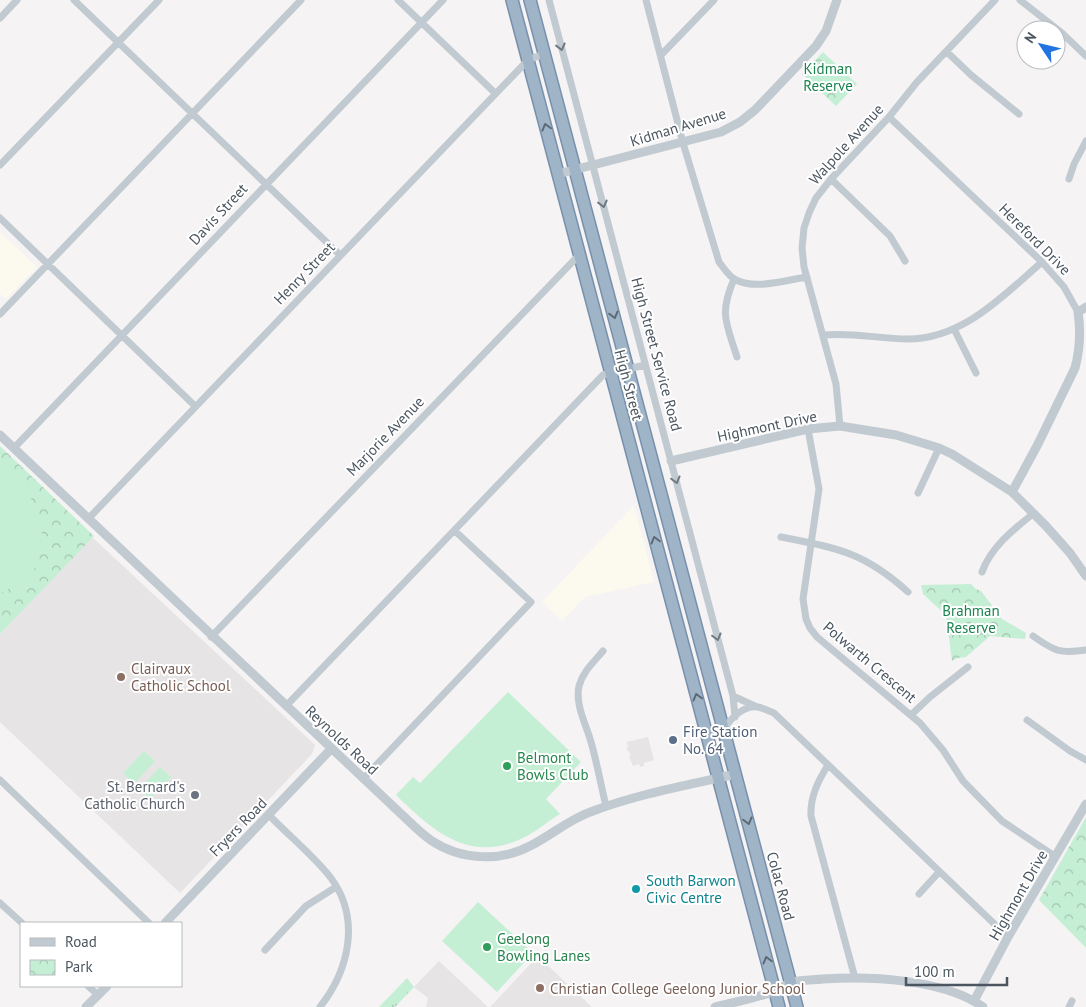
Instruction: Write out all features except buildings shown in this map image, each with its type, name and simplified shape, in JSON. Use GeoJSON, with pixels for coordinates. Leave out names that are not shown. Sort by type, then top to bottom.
{"type":"FeatureCollection","features":[{"type":"Feature","properties":{"kind":"highway","name":"High Street"},"geometry":{"type":"LineString","coordinates":[[512,0],[719,778]]}},
{"type":"Feature","properties":{"kind":"highway","name":"High Street"},"geometry":{"type":"LineString","coordinates":[[530,0],[736,774]]}},
{"type":"Feature","properties":{"kind":"highway","name":"Colac Road"},"geometry":{"type":"LineString","coordinates":[[736,774],[783,987],[779,1007]]}},
{"type":"Feature","properties":{"kind":"highway","name":"Colac Road"},"geometry":{"type":"LineString","coordinates":[[719,778],[783,987],[797,1007]]}},
{"type":"Feature","properties":{"kind":"street"},"geometry":{"type":"LineString","coordinates":[[0,18],[17,0]]}},
{"type":"Feature","properties":{"kind":"street"},"geometry":{"type":"LineString","coordinates":[[74,0],[340,256]]}},
{"type":"Feature","properties":{"kind":"street"},"geometry":{"type":"LineString","coordinates":[[0,165],[159,0]]}},
{"type":"Feature","properties":{"kind":"street"},"geometry":{"type":"LineString","coordinates":[[0,314],[301,0]]}},
{"type":"Feature","properties":{"kind":"street"},"geometry":{"type":"LineString","coordinates":[[398,0],[495,94]]}},
{"type":"Feature","properties":{"kind":"street","name":"Davis Street"},"geometry":{"type":"LineString","coordinates":[[14,448],[443,0]]}},
{"type":"Feature","properties":{"kind":"street","name":"High Street Service Road"},"geometry":{"type":"LineString","coordinates":[[549,0],[733,696],[734,717]]}},
{"type":"Feature","properties":{"kind":"street"},"geometry":{"type":"LineString","coordinates":[[646,0],[683,142],[716,256],[725,270],[734,279],[742,282],[762,284],[807,277]]}},
{"type":"Feature","properties":{"kind":"street"},"geometry":{"type":"LineString","coordinates":[[661,55],[714,0]]}},
{"type":"Feature","properties":{"kind":"street","name":"Kidman Avenue"},"geometry":{"type":"LineString","coordinates":[[558,174],[721,132],[740,122],[755,110],[822,38],[831,20],[837,0]]}},
{"type":"Feature","properties":{"kind":"street","name":"Walpole Avenue"},"geometry":{"type":"LineString","coordinates":[[840,426],[836,384],[807,277],[802,248],[804,228],[809,213],[816,198],[831,179],[889,117],[916,82],[947,52],[995,0]]}},
{"type":"Feature","properties":{"kind":"street"},"geometry":{"type":"LineString","coordinates":[[1020,0],[1062,33],[1086,56]]}},
{"type":"Feature","properties":{"kind":"street"},"geometry":{"type":"LineString","coordinates":[[947,52],[970,75],[1019,114]]}},
{"type":"Feature","properties":{"kind":"street","name":"Henry Street"},"geometry":{"type":"LineString","coordinates":[[88,519],[528,60],[544,54]]}},
{"type":"Feature","properties":{"kind":"street","name":"Hereford Drive"},"geometry":{"type":"LineString","coordinates":[[889,117],[1042,262],[1082,310],[1081,334],[1083,347],[1075,368],[1056,410],[1012,492]]}},
{"type":"Feature","properties":{"kind":"street"},"geometry":{"type":"LineString","coordinates":[[1069,179],[1074,164],[1086,141]]}},
{"type":"Feature","properties":{"kind":"street"},"geometry":{"type":"LineString","coordinates":[[831,179],[890,236],[904,261]]}},
{"type":"Feature","properties":{"kind":"street"},"geometry":{"type":"LineString","coordinates":[[0,218],[195,406]]}},
{"type":"Feature","properties":{"kind":"street","name":"Marjorie Avenue"},"geometry":{"type":"LineString","coordinates":[[211,636],[579,255]]}},
{"type":"Feature","properties":{"kind":"street"},"geometry":{"type":"LineString","coordinates":[[824,335],[848,334],[888,339],[931,337],[954,329],[969,321],[994,304],[1042,262]]}},
{"type":"Feature","properties":{"kind":"street"},"geometry":{"type":"LineString","coordinates":[[734,279],[726,300],[725,312],[737,357]]}},
{"type":"Feature","properties":{"kind":"street"},"geometry":{"type":"LineString","coordinates":[[954,329],[976,373]]}},
{"type":"Feature","properties":{"kind":"street","name":"High Street"},"geometry":{"type":"LineString","coordinates":[[629,369],[645,365]]}},
{"type":"Feature","properties":{"kind":"street"},"geometry":{"type":"LineString","coordinates":[[286,706],[456,531],[603,375],[629,369]]}},
{"type":"Feature","properties":{"kind":"street","name":"Highmont Drive"},"geometry":{"type":"LineString","coordinates":[[671,461],[808,429],[840,426],[896,435],[939,448],[971,465],[1012,492],[1070,553],[1086,576]]}},
{"type":"Feature","properties":{"kind":"street","name":"Polwarth Crescent"},"geometry":{"type":"LineString","coordinates":[[808,429],[818,489],[804,599],[804,610],[810,628],[827,646],[911,715],[932,737],[963,781],[990,810],[1017,832],[1056,857]]}},
{"type":"Feature","properties":{"kind":"street","name":"Reynolds Road"},"geometry":{"type":"LineString","coordinates":[[0,435],[398,812],[434,842],[448,850],[472,856],[494,857],[510,854],[529,847],[560,826],[581,815],[606,806],[736,774]]}},
{"type":"Feature","properties":{"kind":"street"},"geometry":{"type":"LineString","coordinates":[[918,493],[939,448]]}},
{"type":"Feature","properties":{"kind":"street"},"geometry":{"type":"LineString","coordinates":[[982,572],[987,558],[1010,533],[1034,513]]}},
{"type":"Feature","properties":{"kind":"street"},"geometry":{"type":"LineString","coordinates":[[363,778],[531,602],[456,531]]}},
{"type":"Feature","properties":{"kind":"street"},"geometry":{"type":"LineString","coordinates":[[781,536],[842,550],[867,561],[908,592]]}},
{"type":"Feature","properties":{"kind":"street"},"geometry":{"type":"LineString","coordinates":[[1033,636],[1050,648],[1067,653],[1086,650]]}},
{"type":"Feature","properties":{"kind":"street"},"geometry":{"type":"LineString","coordinates":[[603,651],[584,673],[578,695],[606,806]]}},
{"type":"Feature","properties":{"kind":"street"},"geometry":{"type":"LineString","coordinates":[[911,715],[930,697],[968,667]]}},
{"type":"Feature","properties":{"kind":"street"},"geometry":{"type":"LineString","coordinates":[[733,696],[781,719],[1008,937]]}},
{"type":"Feature","properties":{"kind":"street"},"geometry":{"type":"LineString","coordinates":[[724,730],[728,722],[734,717],[745,710],[758,707]]}},
{"type":"Feature","properties":{"kind":"street"},"geometry":{"type":"LineString","coordinates":[[1028,720],[1070,751],[1086,760]]}},
{"type":"Feature","properties":{"kind":"street","name":"Fryers Road"},"geometry":{"type":"LineString","coordinates":[[166,922],[331,749]]}},
{"type":"Feature","properties":{"kind":"street"},"geometry":{"type":"LineString","coordinates":[[828,765],[815,789],[810,808],[811,816],[855,978]]}},
{"type":"Feature","properties":{"kind":"street"},"geometry":{"type":"LineString","coordinates":[[0,780],[148,922]]}},
{"type":"Feature","properties":{"kind":"street","name":"Highmont Drive"},"geometry":{"type":"LineString","coordinates":[[974,1001],[1008,937],[1086,804]]}},
{"type":"Feature","properties":{"kind":"street"},"geometry":{"type":"LineString","coordinates":[[269,815],[320,865],[336,887],[348,920],[349,942],[345,960],[338,979],[320,1007]]}},
{"type":"Feature","properties":{"kind":"street"},"geometry":{"type":"LineString","coordinates":[[919,894],[939,872]]}},
{"type":"Feature","properties":{"kind":"street"},"geometry":{"type":"LineString","coordinates":[[265,950],[306,906],[336,887]]}},
{"type":"Feature","properties":{"kind":"street"},"geometry":{"type":"LineString","coordinates":[[0,902],[21,922]]}},
{"type":"Feature","properties":{"kind":"street"},"geometry":{"type":"LineString","coordinates":[[716,1007],[814,980],[855,978],[873,978],[946,990],[974,1001],[983,1007]]}},
{"type":"Feature","properties":{"kind":"street"},"geometry":{"type":"LineString","coordinates":[[89,987],[98,995]]}},
{"type":"Feature","properties":{"kind":"street"},"geometry":{"type":"LineString","coordinates":[[86,1007],[105,987]]}},
{"type":"Feature","properties":{"kind":"shaded area"},"geometry":{"type":"Polygon","coordinates":[[[0,232],[37,267],[6,299],[0,294],[0,232]]]}},
{"type":"Feature","properties":{"kind":"shaded area"},"geometry":{"type":"Polygon","coordinates":[[[634,505],[654,582],[585,597],[562,621],[542,602],[634,505]]]}},
{"type":"Feature","properties":{"kind":"shaded area","name":"Clairvaux Catholic School"},"geometry":{"type":"Polygon","coordinates":[[[92,537],[315,745],[312,754],[180,893],[0,722],[0,634],[92,537]]]}},
{"type":"Feature","properties":{"kind":"shaded area"},"geometry":{"type":"Polygon","coordinates":[[[648,737],[654,760],[644,763],[644,766],[640,767],[639,764],[633,766],[629,756],[631,755],[626,748],[628,747],[627,742],[648,737]]]}},
{"type":"Feature","properties":{"kind":"shaded area","name":"Christian College Geelong Junior School"},"geometry":{"type":"Polygon","coordinates":[[[536,958],[540,961],[542,960],[592,1007],[490,1007],[536,958]]]}},
{"type":"Feature","properties":{"kind":"shaded area"},"geometry":{"type":"Polygon","coordinates":[[[439,961],[488,1007],[426,1007],[428,998],[414,987],[439,961]]]}},
{"type":"Feature","properties":{"kind":"green space","name":"Kidman Reserve"},"geometry":{"type":"Polygon","coordinates":[[[823,52],[857,84],[836,106],[802,74],[823,52]]]}},
{"type":"Feature","properties":{"kind":"green space"},"geometry":{"type":"Polygon","coordinates":[[[0,446],[94,536],[0,634],[0,446]]]}},
{"type":"Feature","properties":{"kind":"green space"},"geometry":{"type":"Polygon","coordinates":[[[0,465],[21,486],[34,503],[41,520],[42,540],[39,559],[31,574],[10,589],[0,593],[0,465]]]}},
{"type":"Feature","properties":{"kind":"green space","name":"Brahman Reserve"},"geometry":{"type":"Polygon","coordinates":[[[971,584],[981,591],[1002,619],[1026,633],[1025,639],[990,636],[966,657],[957,658],[952,661],[946,615],[923,594],[921,585],[971,584]]]}},
{"type":"Feature","properties":{"kind":"green space","name":"Belmont Bowls Club"},"geometry":{"type":"Polygon","coordinates":[[[508,692],[581,762],[546,799],[560,814],[529,835],[505,845],[470,846],[454,840],[424,821],[396,795],[413,777],[420,783],[508,692]]]}},
{"type":"Feature","properties":{"kind":"green space"},"geometry":{"type":"Polygon","coordinates":[[[144,751],[155,761],[134,784],[123,773],[144,751]]]}},
{"type":"Feature","properties":{"kind":"green space"},"geometry":{"type":"Polygon","coordinates":[[[160,767],[171,777],[150,799],[139,789],[160,767]]]}},
{"type":"Feature","properties":{"kind":"green space"},"geometry":{"type":"Polygon","coordinates":[[[1086,817],[1086,948],[1039,900],[1086,817]]]}},
{"type":"Feature","properties":{"kind":"green space","name":"Geelong Bowling Lanes"},"geometry":{"type":"Polygon","coordinates":[[[478,902],[533,953],[497,992],[442,941],[478,902]]]}},
{"type":"Feature","properties":{"kind":"green space"},"geometry":{"type":"Polygon","coordinates":[[[407,978],[414,987],[395,1007],[379,1007],[407,978]]]}},
{"type":"Feature","properties":{"kind":"place","name":"Clairvaux Catholic School"},"geometry":{"type":"Point","coordinates":[121,677]}},
{"type":"Feature","properties":{"kind":"place","name":"Fire Station No. 64"},"geometry":{"type":"Point","coordinates":[673,740]}},
{"type":"Feature","properties":{"kind":"place","name":"Belmont Bowls Club"},"geometry":{"type":"Point","coordinates":[507,766]}},
{"type":"Feature","properties":{"kind":"place","name":"St. Bernard's Catholic Church"},"geometry":{"type":"Point","coordinates":[195,795]}},
{"type":"Feature","properties":{"kind":"place","name":"South Barwon Civic Centre"},"geometry":{"type":"Point","coordinates":[636,889]}},
{"type":"Feature","properties":{"kind":"place","name":"Geelong Bowling Lanes"},"geometry":{"type":"Point","coordinates":[487,947]}},
{"type":"Feature","properties":{"kind":"place","name":"Christian College Geelong Junior School"},"geometry":{"type":"Point","coordinates":[540,988]}}]}
